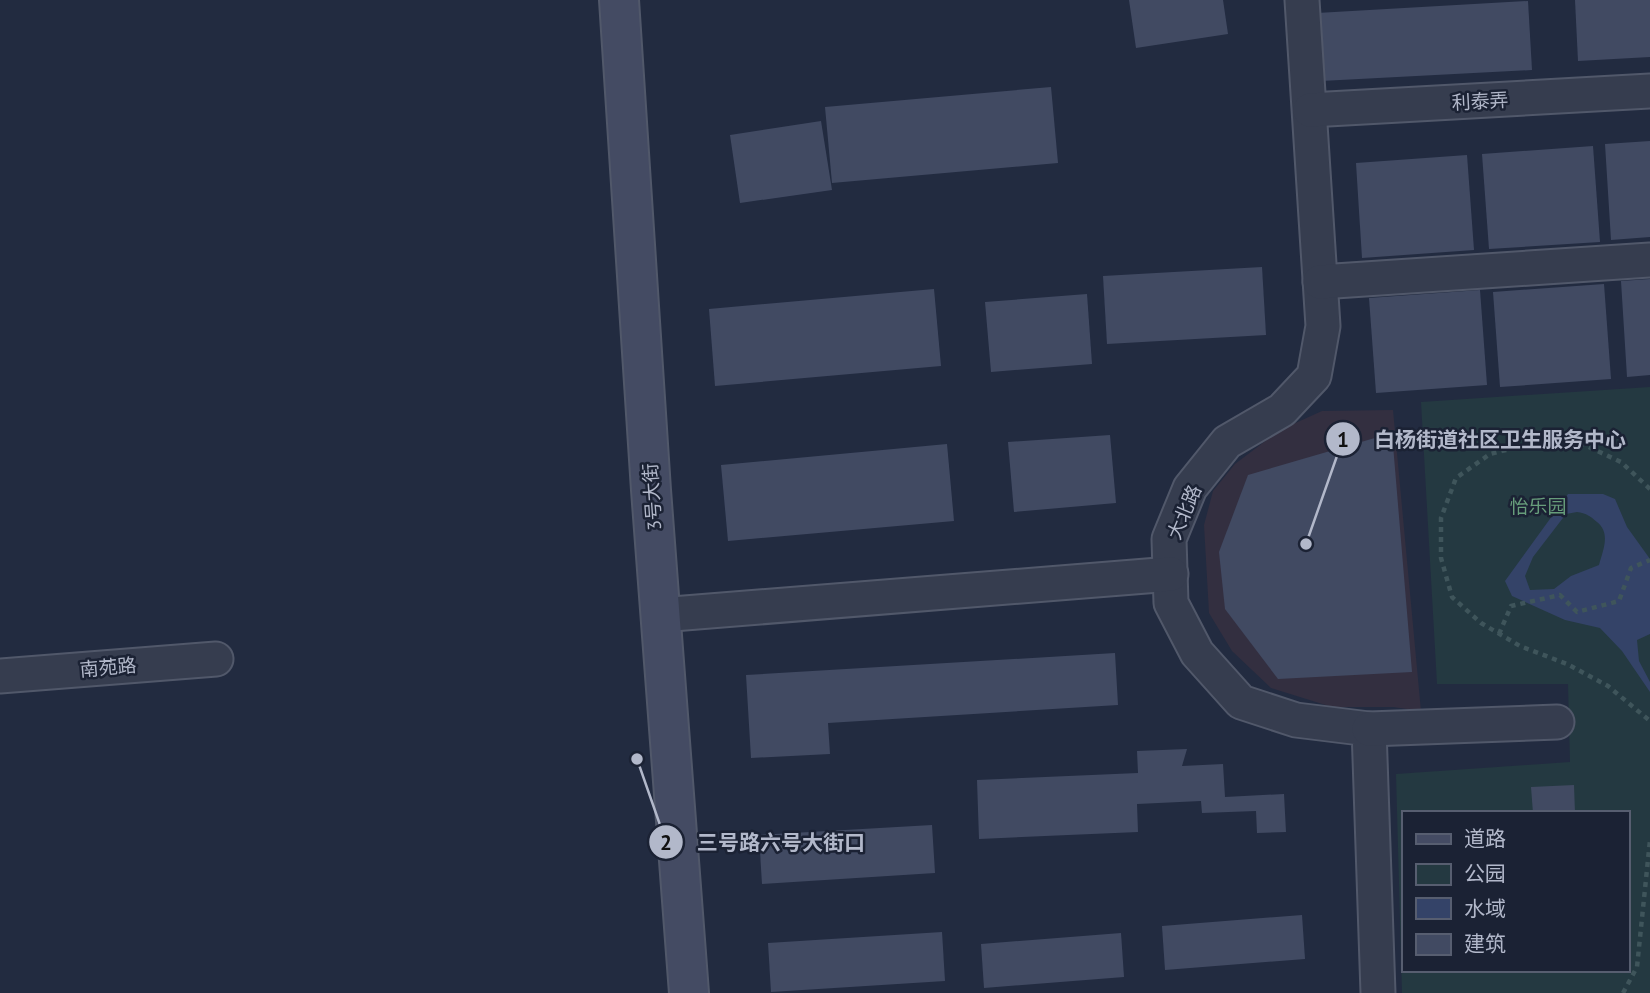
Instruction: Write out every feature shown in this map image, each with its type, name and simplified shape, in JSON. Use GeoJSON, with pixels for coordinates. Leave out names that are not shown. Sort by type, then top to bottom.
{"type":"FeatureCollection","features":[{"type":"Feature","properties":{"kind":"street","name":"3号大街"},"geometry":{"type":"LineString","coordinates":[[619,0],[660,615],[689,993]]}},
{"type":"Feature","properties":{"kind":"street","name":"大北路"},"geometry":{"type":"LineString","coordinates":[[1302,0],[1323,326],[1314,376],[1282,410],[1227,442],[1190,488],[1169,539],[1171,603],[1197,653],[1241,702],[1296,720],[1369,729],[1557,722]]}},
{"type":"Feature","properties":{"kind":"street","name":"利泰弄"},"geometry":{"type":"LineString","coordinates":[[1310,110],[1650,91]]}},
{"type":"Feature","properties":{"kind":"street"},"geometry":{"type":"LineString","coordinates":[[1320,282],[1650,260]]}},
{"type":"Feature","properties":{"kind":"street"},"geometry":{"type":"LineString","coordinates":[[660,615],[1171,574]]}},
{"type":"Feature","properties":{"kind":"street","name":"南苑路"},"geometry":{"type":"LineString","coordinates":[[0,676],[216,659]]}},
{"type":"Feature","properties":{"kind":"street"},"geometry":{"type":"LineString","coordinates":[[1369,729],[1378,993]]}},
{"type":"Feature","properties":{"kind":"path"},"geometry":{"type":"LineString","coordinates":[[1650,489],[1620,462],[1576,441],[1534,443],[1490,454],[1456,478],[1441,518],[1441,558],[1452,597],[1481,622],[1520,646],[1567,664],[1608,686],[1650,721]]}},
{"type":"Feature","properties":{"kind":"path"},"geometry":{"type":"LineString","coordinates":[[1499,634],[1511,606],[1560,595],[1577,612],[1619,601],[1631,568],[1650,560]]}},
{"type":"Feature","properties":{"kind":"path"},"geometry":{"type":"LineString","coordinates":[[1623,993],[1637,967],[1650,840]]}},
{"type":"Feature","properties":{"kind":"shaded area"},"geometry":{"type":"Polygon","coordinates":[[[1393,410],[1421,711],[1393,707],[1332,707],[1271,688],[1232,651],[1209,613],[1204,525],[1213,491],[1235,464],[1280,430],[1322,411],[1393,410]]]}},
{"type":"Feature","properties":{"kind":"green space","name":"怡乐园"},"geometry":{"type":"Polygon","coordinates":[[[1650,387],[1650,993],[1402,993],[1396,774],[1570,762],[1568,684],[1437,684],[1421,402],[1650,387]]]}},
{"type":"Feature","properties":{"kind":"water"},"geometry":{"type":"Polygon","coordinates":[[[1568,494],[1603,494],[1615,499],[1627,527],[1650,559],[1650,634],[1637,640],[1639,661],[1650,682],[1650,692],[1622,651],[1600,628],[1565,620],[1512,596],[1505,581],[1568,494]],[[1577,512],[1566,514],[1533,557],[1525,576],[1530,590],[1554,589],[1571,576],[1599,565],[1605,542],[1604,531],[1592,518],[1577,512]]]}},
{"type":"Feature","properties":{"kind":"building"},"geometry":{"type":"Polygon","coordinates":[[[1129,0],[1223,0],[1228,34],[1136,48],[1129,0]]]}},
{"type":"Feature","properties":{"kind":"building"},"geometry":{"type":"Polygon","coordinates":[[[1575,0],[1650,0],[1650,57],[1578,61],[1575,0]]]}},
{"type":"Feature","properties":{"kind":"building"},"geometry":{"type":"Polygon","coordinates":[[[1528,1],[1532,70],[1321,81],[1317,13],[1528,1]]]}},
{"type":"Feature","properties":{"kind":"building"},"geometry":{"type":"Polygon","coordinates":[[[1051,87],[1058,163],[832,183],[825,107],[1051,87]]]}},
{"type":"Feature","properties":{"kind":"building"},"geometry":{"type":"Polygon","coordinates":[[[821,121],[832,190],[740,203],[730,135],[821,121]]]}},
{"type":"Feature","properties":{"kind":"building"},"geometry":{"type":"Polygon","coordinates":[[[1650,141],[1650,237],[1611,240],[1605,144],[1650,141]]]}},
{"type":"Feature","properties":{"kind":"building"},"geometry":{"type":"Polygon","coordinates":[[[1593,146],[1600,242],[1489,249],[1482,154],[1593,146]]]}},
{"type":"Feature","properties":{"kind":"building"},"geometry":{"type":"Polygon","coordinates":[[[1467,155],[1474,250],[1362,258],[1356,163],[1467,155]]]}},
{"type":"Feature","properties":{"kind":"building"},"geometry":{"type":"Polygon","coordinates":[[[1262,267],[1266,335],[1107,344],[1103,276],[1262,267]]]}},
{"type":"Feature","properties":{"kind":"building"},"geometry":{"type":"Polygon","coordinates":[[[1650,279],[1650,375],[1627,377],[1621,281],[1650,279]]]}},
{"type":"Feature","properties":{"kind":"building"},"geometry":{"type":"Polygon","coordinates":[[[1604,284],[1611,379],[1500,387],[1493,292],[1604,284]]]}},
{"type":"Feature","properties":{"kind":"building"},"geometry":{"type":"Polygon","coordinates":[[[934,289],[941,366],[715,386],[709,309],[934,289]]]}},
{"type":"Feature","properties":{"kind":"building"},"geometry":{"type":"Polygon","coordinates":[[[1480,290],[1487,385],[1376,393],[1369,298],[1480,290]]]}},
{"type":"Feature","properties":{"kind":"building"},"geometry":{"type":"Polygon","coordinates":[[[1087,294],[1092,364],[991,372],[985,302],[1087,294]]]}},
{"type":"Feature","properties":{"kind":"building"},"geometry":{"type":"Polygon","coordinates":[[[1392,433],[1412,672],[1278,679],[1225,609],[1219,552],[1248,475],[1392,433]]]}},
{"type":"Feature","properties":{"kind":"building"},"geometry":{"type":"Polygon","coordinates":[[[1110,435],[1116,503],[1014,512],[1008,442],[1110,435]]]}},
{"type":"Feature","properties":{"kind":"building"},"geometry":{"type":"Polygon","coordinates":[[[947,444],[954,521],[728,541],[721,465],[947,444]]]}},
{"type":"Feature","properties":{"kind":"building"},"geometry":{"type":"Polygon","coordinates":[[[1115,653],[1118,705],[828,723],[830,754],[751,758],[746,675],[1115,653]]]}},
{"type":"Feature","properties":{"kind":"building"},"geometry":{"type":"Polygon","coordinates":[[[1187,749],[1182,766],[1223,764],[1225,797],[1284,794],[1286,832],[1257,833],[1256,811],[1202,813],[1201,801],[1137,804],[1138,832],[979,839],[977,780],[1138,773],[1137,751],[1187,749]]]}},
{"type":"Feature","properties":{"kind":"building"},"geometry":{"type":"Polygon","coordinates":[[[1574,785],[1575,811],[1533,811],[1531,787],[1574,785]]]}},
{"type":"Feature","properties":{"kind":"building"},"geometry":{"type":"Polygon","coordinates":[[[932,825],[935,873],[762,884],[759,835],[932,825]]]}},
{"type":"Feature","properties":{"kind":"building"},"geometry":{"type":"Polygon","coordinates":[[[1302,915],[1305,959],[1165,970],[1162,926],[1302,915]]]}},
{"type":"Feature","properties":{"kind":"building"},"geometry":{"type":"Polygon","coordinates":[[[942,932],[945,981],[771,992],[768,943],[942,932]]]}},
{"type":"Feature","properties":{"kind":"building"},"geometry":{"type":"Polygon","coordinates":[[[1121,933],[1124,977],[984,988],[981,944],[1121,933]]]}},
{"type":"Feature","properties":{"kind":"place","name":"白杨街道社区卫生服务中心"},"geometry":{"type":"Point","coordinates":[1306,544]}},
{"type":"Feature","properties":{"kind":"place","name":"三号路六号大街口"},"geometry":{"type":"Point","coordinates":[637,759]}}]}
